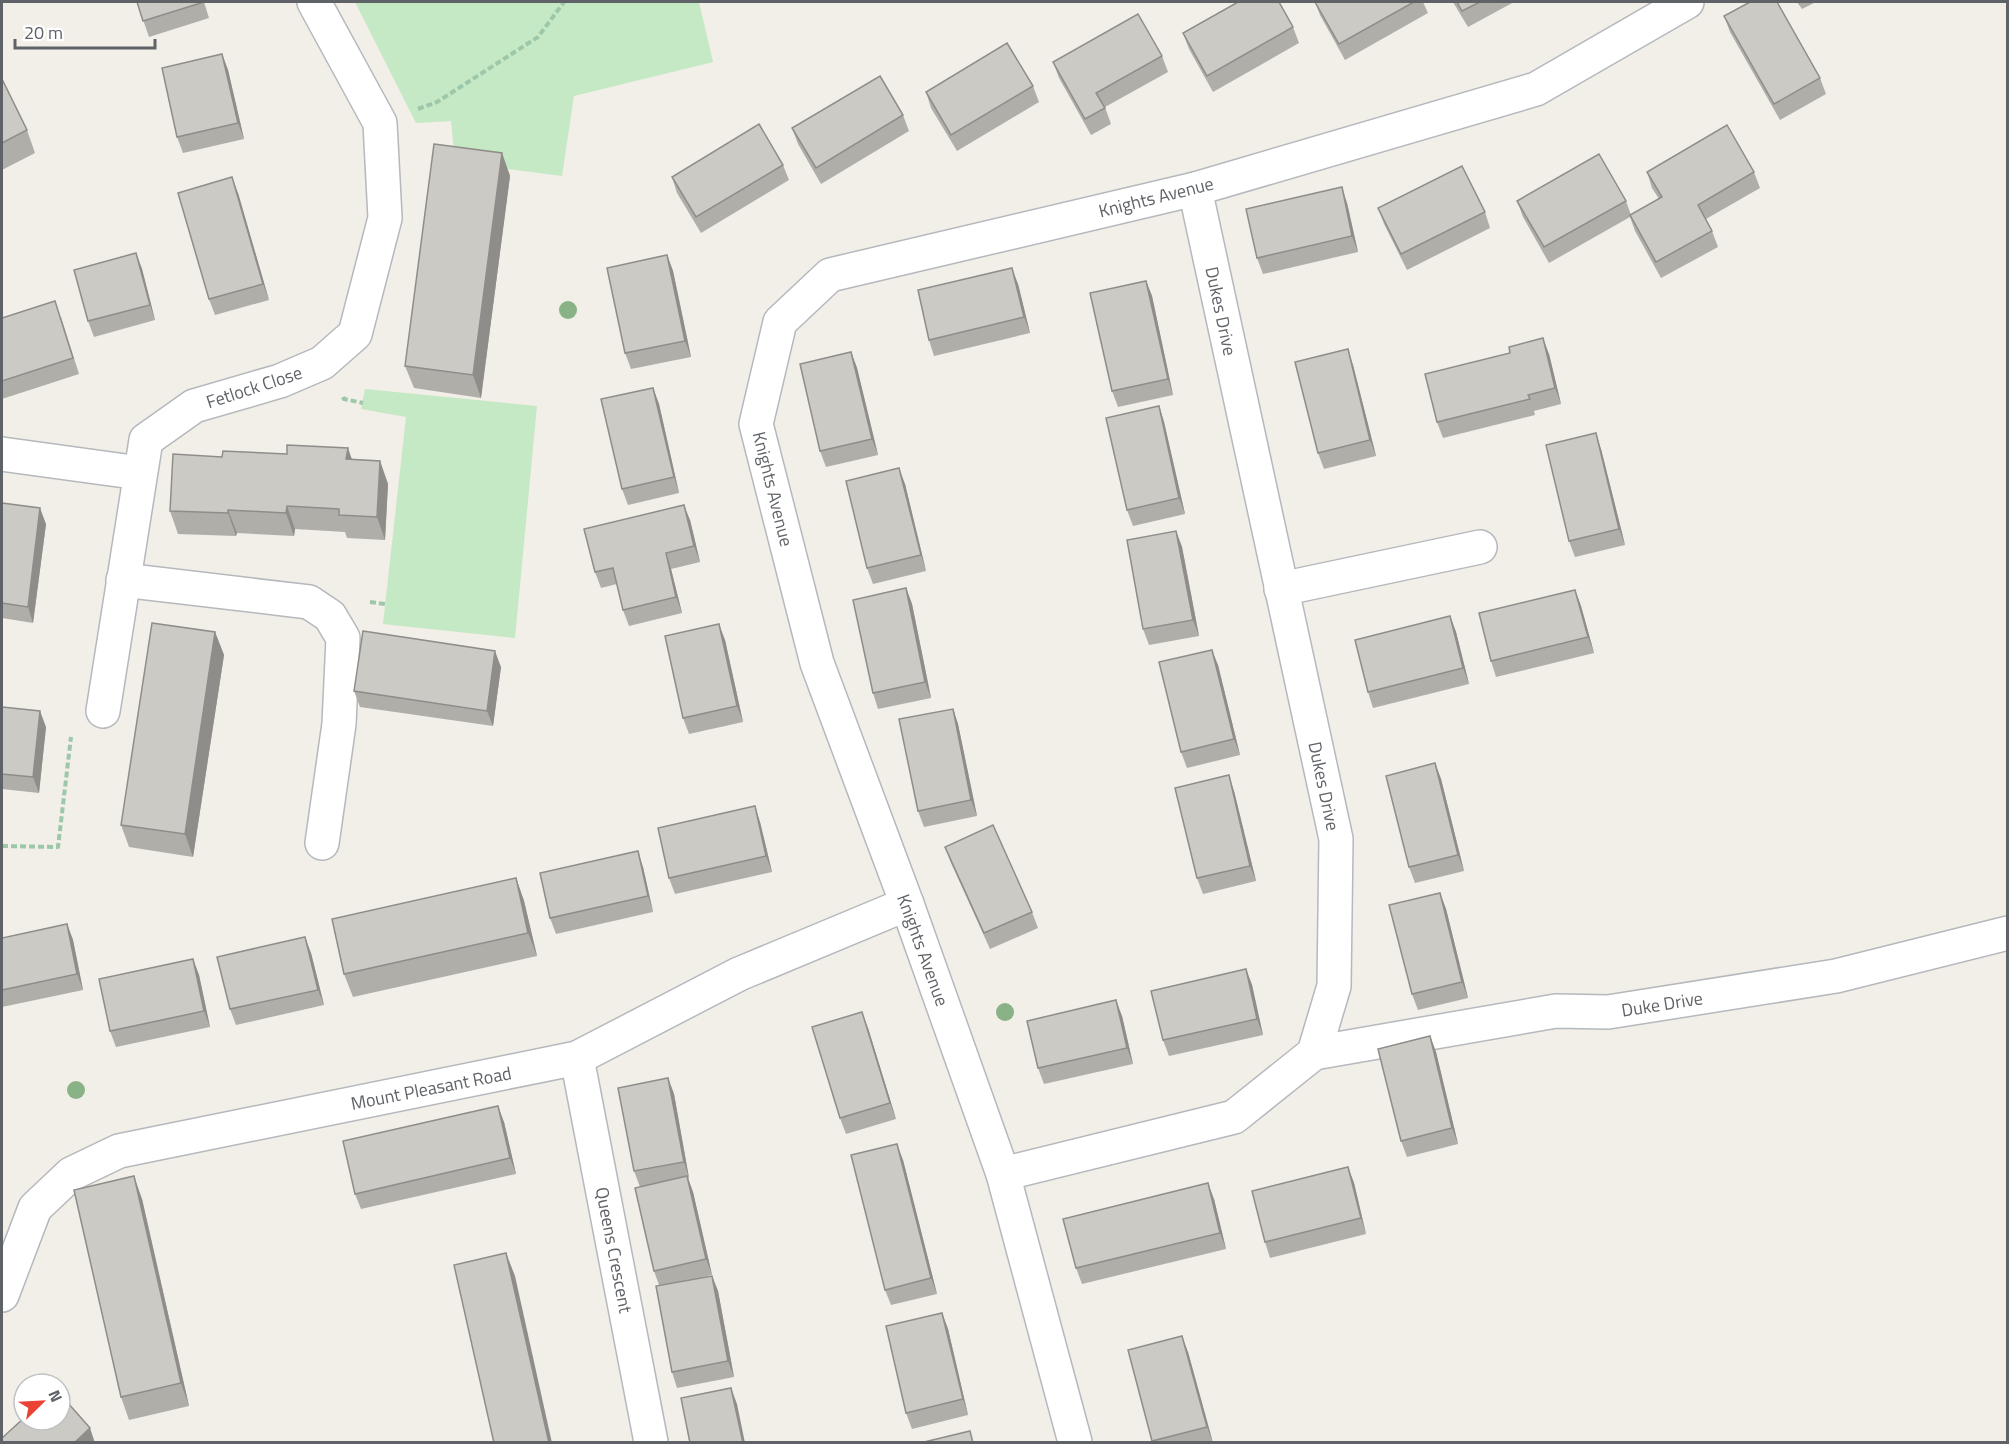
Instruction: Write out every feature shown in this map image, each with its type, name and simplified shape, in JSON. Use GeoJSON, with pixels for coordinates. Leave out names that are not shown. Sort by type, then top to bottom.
{"type":"FeatureCollection","features":[{"type":"Feature","properties":{"kind":"street","name":"Fetlock Close"},"geometry":{"type":"LineString","coordinates":[[103,711],[146,440],[194,406],[280,381],[322,363],[355,334],[385,218],[380,123],[314,2]]}},
{"type":"Feature","properties":{"kind":"street","name":"Knights Avenue"},"geometry":{"type":"LineString","coordinates":[[1075,1443],[1003,1174],[907,904],[817,663],[756,424],[780,322],[830,274],[1195,189],[1536,89],[1687,2]]}},
{"type":"Feature","properties":{"kind":"street","name":"Dukes Drive"},"geometry":{"type":"LineString","coordinates":[[1195,189],[1336,839],[1334,986],[1314,1053]]}},
{"type":"Feature","properties":{"kind":"street"},"geometry":{"type":"LineString","coordinates":[[2,454],[140,473]]}},
{"type":"Feature","properties":{"kind":"street"},"geometry":{"type":"LineString","coordinates":[[1281,589],[1480,548]]}},
{"type":"Feature","properties":{"kind":"street"},"geometry":{"type":"LineString","coordinates":[[123,580],[309,602],[330,616],[343,638],[339,724],[322,843]]}},
{"type":"Feature","properties":{"kind":"street","name":"Mount Pleasant Road"},"geometry":{"type":"LineString","coordinates":[[2,1295],[35,1208],[71,1174],[119,1150],[577,1058],[739,974],[907,904]]}},
{"type":"Feature","properties":{"kind":"street","name":"Duke Drive"},"geometry":{"type":"LineString","coordinates":[[1314,1053],[1557,1011],[1608,1012],[1836,976],[2007,933]]}},
{"type":"Feature","properties":{"kind":"street"},"geometry":{"type":"LineString","coordinates":[[1003,1174],[1234,1117],[1314,1053]]}},
{"type":"Feature","properties":{"kind":"street","name":"Queens Crescent"},"geometry":{"type":"LineString","coordinates":[[577,1058],[651,1443]]}},
{"type":"Feature","properties":{"kind":"path"},"geometry":{"type":"LineString","coordinates":[[380,123],[437,102],[538,37],[564,2]]}},
{"type":"Feature","properties":{"kind":"path"},"geometry":{"type":"LineString","coordinates":[[2,846],[58,847],[71,736]]}},
{"type":"Feature","properties":{"kind":"green space"},"geometry":{"type":"Polygon","coordinates":[[[355,2],[699,2],[713,62],[574,96],[562,176],[455,162],[451,121],[416,123],[355,2]]]}},
{"type":"Feature","properties":{"kind":"green space"},"geometry":{"type":"Polygon","coordinates":[[[365,389],[537,406],[515,638],[383,624],[406,417],[361,409],[365,389]]]}},
{"type":"Feature","properties":{"kind":"building"},"geometry":{"type":"Polygon","coordinates":[[[137,2],[204,2],[143,21],[137,2]]]}},
{"type":"Feature","properties":{"kind":"building"},"geometry":{"type":"Polygon","coordinates":[[[1238,2],[1279,2],[1293,27],[1207,76],[1183,33],[1238,2]]]}},
{"type":"Feature","properties":{"kind":"building"},"geometry":{"type":"Polygon","coordinates":[[[1315,2],[1414,2],[1339,44],[1315,2]]]}},
{"type":"Feature","properties":{"kind":"building"},"geometry":{"type":"Polygon","coordinates":[[[1457,2],[1480,2],[1462,11],[1457,2]]]}},
{"type":"Feature","properties":{"kind":"building"},"geometry":{"type":"Polygon","coordinates":[[[1750,2],[1777,2],[1820,78],[1774,104],[1724,16],[1750,2]]]}},
{"type":"Feature","properties":{"kind":"building"},"geometry":{"type":"Polygon","coordinates":[[[1138,14],[1162,56],[1096,93],[1105,108],[1085,119],[1053,62],[1138,14]]]}},
{"type":"Feature","properties":{"kind":"building"},"geometry":{"type":"Polygon","coordinates":[[[1007,43],[1033,86],[951,135],[926,92],[1007,43]]]}},
{"type":"Feature","properties":{"kind":"building"},"geometry":{"type":"Polygon","coordinates":[[[222,54],[238,123],[177,137],[162,68],[222,54]]]}},
{"type":"Feature","properties":{"kind":"building"},"geometry":{"type":"Polygon","coordinates":[[[880,76],[903,115],[816,168],[792,128],[880,76]]]}},
{"type":"Feature","properties":{"kind":"building"},"geometry":{"type":"Polygon","coordinates":[[[2,79],[27,130],[2,143],[2,79]]]}},
{"type":"Feature","properties":{"kind":"building"},"geometry":{"type":"Polygon","coordinates":[[[759,124],[783,165],[696,217],[672,177],[759,124]]]}},
{"type":"Feature","properties":{"kind":"building"},"geometry":{"type":"Polygon","coordinates":[[[1727,125],[1754,172],[1698,205],[1712,231],[1656,262],[1630,215],[1662,197],[1647,172],[1727,125]]]}},
{"type":"Feature","properties":{"kind":"building"},"geometry":{"type":"Polygon","coordinates":[[[434,144],[502,153],[473,375],[405,366],[434,144]]]}},
{"type":"Feature","properties":{"kind":"building"},"geometry":{"type":"Polygon","coordinates":[[[1599,154],[1626,201],[1544,247],[1517,201],[1599,154]]]}},
{"type":"Feature","properties":{"kind":"building"},"geometry":{"type":"Polygon","coordinates":[[[1462,166],[1485,212],[1401,254],[1378,208],[1462,166]]]}},
{"type":"Feature","properties":{"kind":"building"},"geometry":{"type":"Polygon","coordinates":[[[232,177],[263,284],[209,299],[178,193],[232,177]]]}},
{"type":"Feature","properties":{"kind":"building"},"geometry":{"type":"Polygon","coordinates":[[[1342,187],[1352,236],[1257,258],[1246,209],[1342,187]]]}},
{"type":"Feature","properties":{"kind":"building"},"geometry":{"type":"Polygon","coordinates":[[[136,253],[150,305],[88,321],[74,270],[136,253]]]}},
{"type":"Feature","properties":{"kind":"building"},"geometry":{"type":"Polygon","coordinates":[[[667,255],[685,341],[625,353],[607,268],[667,255]]]}},
{"type":"Feature","properties":{"kind":"building"},"geometry":{"type":"Polygon","coordinates":[[[1012,268],[1024,317],[929,340],[918,290],[1012,268]]]}},
{"type":"Feature","properties":{"kind":"building"},"geometry":{"type":"Polygon","coordinates":[[[1146,281],[1168,379],[1112,391],[1090,293],[1146,281]]]}},
{"type":"Feature","properties":{"kind":"building"},"geometry":{"type":"Polygon","coordinates":[[[55,301],[73,358],[2,381],[2,318],[55,301]]]}},
{"type":"Feature","properties":{"kind":"building"},"geometry":{"type":"Polygon","coordinates":[[[1543,338],[1555,388],[1528,395],[1530,399],[1437,422],[1425,374],[1510,353],[1509,347],[1543,338]]]}},
{"type":"Feature","properties":{"kind":"building"},"geometry":{"type":"Polygon","coordinates":[[[1348,349],[1370,440],[1318,453],[1295,362],[1348,349]]]}},
{"type":"Feature","properties":{"kind":"building"},"geometry":{"type":"Polygon","coordinates":[[[851,352],[872,439],[820,451],[800,364],[851,352]]]}},
{"type":"Feature","properties":{"kind":"building"},"geometry":{"type":"Polygon","coordinates":[[[653,388],[674,477],[622,489],[601,399],[653,388]]]}},
{"type":"Feature","properties":{"kind":"building"},"geometry":{"type":"Polygon","coordinates":[[[1159,406],[1179,498],[1127,510],[1106,418],[1159,406]]]}},
{"type":"Feature","properties":{"kind":"building"},"geometry":{"type":"Polygon","coordinates":[[[1596,433],[1619,529],[1569,541],[1546,445],[1596,433]]]}},
{"type":"Feature","properties":{"kind":"building"},"geometry":{"type":"Polygon","coordinates":[[[287,445],[348,448],[346,459],[380,461],[377,517],[339,515],[339,509],[287,506],[286,513],[228,510],[228,513],[170,511],[173,454],[222,457],[223,451],[287,454],[287,445]]]}},
{"type":"Feature","properties":{"kind":"building"},"geometry":{"type":"Polygon","coordinates":[[[899,468],[921,555],[867,568],[846,481],[899,468]]]}},
{"type":"Feature","properties":{"kind":"building"},"geometry":{"type":"Polygon","coordinates":[[[2,503],[40,508],[28,607],[2,603],[2,503]]]}},
{"type":"Feature","properties":{"kind":"building"},"geometry":{"type":"Polygon","coordinates":[[[684,505],[694,546],[666,553],[676,597],[623,610],[613,568],[595,572],[584,529],[684,505]]]}},
{"type":"Feature","properties":{"kind":"building"},"geometry":{"type":"Polygon","coordinates":[[[1176,531],[1193,620],[1143,629],[1127,540],[1176,531]]]}},
{"type":"Feature","properties":{"kind":"building"},"geometry":{"type":"Polygon","coordinates":[[[906,588],[925,682],[873,693],[853,600],[906,588]]]}},
{"type":"Feature","properties":{"kind":"building"},"geometry":{"type":"Polygon","coordinates":[[[1575,590],[1588,637],[1491,661],[1479,613],[1575,590]]]}},
{"type":"Feature","properties":{"kind":"building"},"geometry":{"type":"Polygon","coordinates":[[[1450,616],[1463,668],[1368,692],[1355,640],[1450,616]]]}},
{"type":"Feature","properties":{"kind":"building"},"geometry":{"type":"Polygon","coordinates":[[[152,623],[215,632],[185,834],[121,825],[152,623]]]}},
{"type":"Feature","properties":{"kind":"building"},"geometry":{"type":"Polygon","coordinates":[[[719,624],[737,706],[683,718],[665,636],[719,624]]]}},
{"type":"Feature","properties":{"kind":"building"},"geometry":{"type":"Polygon","coordinates":[[[363,631],[495,651],[487,711],[354,691],[363,631]]]}},
{"type":"Feature","properties":{"kind":"building"},"geometry":{"type":"Polygon","coordinates":[[[1212,650],[1234,739],[1181,752],[1159,662],[1212,650]]]}},
{"type":"Feature","properties":{"kind":"building"},"geometry":{"type":"Polygon","coordinates":[[[2,707],[40,711],[33,777],[2,774],[2,707]]]}},
{"type":"Feature","properties":{"kind":"building"},"geometry":{"type":"Polygon","coordinates":[[[953,709],[971,800],[918,811],[899,719],[953,709]]]}},
{"type":"Feature","properties":{"kind":"building"},"geometry":{"type":"Polygon","coordinates":[[[1435,763],[1458,855],[1409,867],[1386,776],[1435,763]]]}},
{"type":"Feature","properties":{"kind":"building"},"geometry":{"type":"Polygon","coordinates":[[[1229,775],[1250,866],[1197,878],[1175,788],[1229,775]]]}},
{"type":"Feature","properties":{"kind":"building"},"geometry":{"type":"Polygon","coordinates":[[[755,806],[766,856],[669,878],[658,828],[755,806]]]}},
{"type":"Feature","properties":{"kind":"building"},"geometry":{"type":"Polygon","coordinates":[[[993,825],[1032,912],[984,933],[945,847],[993,825]]]}},
{"type":"Feature","properties":{"kind":"building"},"geometry":{"type":"Polygon","coordinates":[[[638,851],[648,896],[550,918],[540,873],[638,851]]]}},
{"type":"Feature","properties":{"kind":"building"},"geometry":{"type":"Polygon","coordinates":[[[516,878],[528,933],[344,974],[332,919],[516,878]]]}},
{"type":"Feature","properties":{"kind":"building"},"geometry":{"type":"Polygon","coordinates":[[[1440,893],[1462,982],[1412,994],[1389,905],[1440,893]]]}},
{"type":"Feature","properties":{"kind":"building"},"geometry":{"type":"Polygon","coordinates":[[[67,924],[77,974],[2,990],[2,938],[67,924]]]}},
{"type":"Feature","properties":{"kind":"building"},"geometry":{"type":"Polygon","coordinates":[[[305,937],[318,990],[230,1009],[217,957],[305,937]]]}},
{"type":"Feature","properties":{"kind":"building"},"geometry":{"type":"Polygon","coordinates":[[[193,959],[204,1011],[110,1031],[99,979],[193,959]]]}},
{"type":"Feature","properties":{"kind":"building"},"geometry":{"type":"Polygon","coordinates":[[[1246,969],[1257,1019],[1163,1040],[1151,991],[1246,969]]]}},
{"type":"Feature","properties":{"kind":"building"},"geometry":{"type":"Polygon","coordinates":[[[1116,1000],[1127,1048],[1038,1068],[1027,1021],[1116,1000]]]}},
{"type":"Feature","properties":{"kind":"building"},"geometry":{"type":"Polygon","coordinates":[[[862,1012],[890,1103],[840,1118],[812,1027],[862,1012]]]}},
{"type":"Feature","properties":{"kind":"building"},"geometry":{"type":"Polygon","coordinates":[[[1430,1036],[1452,1128],[1401,1141],[1378,1049],[1430,1036]]]}},
{"type":"Feature","properties":{"kind":"building"},"geometry":{"type":"Polygon","coordinates":[[[668,1078],[684,1162],[634,1171],[618,1088],[668,1078]]]}},
{"type":"Feature","properties":{"kind":"building"},"geometry":{"type":"Polygon","coordinates":[[[498,1106],[510,1158],[355,1194],[343,1141],[498,1106]]]}},
{"type":"Feature","properties":{"kind":"building"},"geometry":{"type":"Polygon","coordinates":[[[897,1144],[931,1278],[885,1290],[851,1155],[897,1144]]]}},
{"type":"Feature","properties":{"kind":"building"},"geometry":{"type":"Polygon","coordinates":[[[1348,1167],[1361,1218],[1265,1242],[1252,1191],[1348,1167]]]}},
{"type":"Feature","properties":{"kind":"building"},"geometry":{"type":"Polygon","coordinates":[[[134,1176],[181,1383],[121,1397],[74,1190],[134,1176]]]}},
{"type":"Feature","properties":{"kind":"building"},"geometry":{"type":"Polygon","coordinates":[[[687,1176],[706,1259],[654,1271],[635,1188],[687,1176]]]}},
{"type":"Feature","properties":{"kind":"building"},"geometry":{"type":"Polygon","coordinates":[[[1208,1183],[1220,1233],[1076,1268],[1063,1219],[1208,1183]]]}},
{"type":"Feature","properties":{"kind":"building"},"geometry":{"type":"Polygon","coordinates":[[[506,1253],[549,1443],[494,1443],[454,1265],[506,1253]]]}},
{"type":"Feature","properties":{"kind":"building"},"geometry":{"type":"Polygon","coordinates":[[[712,1276],[728,1361],[672,1372],[656,1286],[712,1276]]]}},
{"type":"Feature","properties":{"kind":"building"},"geometry":{"type":"Polygon","coordinates":[[[942,1313],[963,1399],[906,1413],[886,1326],[942,1313]]]}},
{"type":"Feature","properties":{"kind":"building"},"geometry":{"type":"Polygon","coordinates":[[[1182,1336],[1207,1427],[1152,1441],[1128,1350],[1182,1336]]]}},
{"type":"Feature","properties":{"kind":"building"},"geometry":{"type":"Polygon","coordinates":[[[731,1388],[743,1443],[690,1443],[681,1398],[731,1388]]]}},
{"type":"Feature","properties":{"kind":"building"},"geometry":{"type":"Polygon","coordinates":[[[72,1408],[90,1428],[74,1443],[2,1443],[2,1438],[12,1429],[12,1432],[72,1432],[72,1408]]]}},
{"type":"Feature","properties":{"kind":"building"},"geometry":{"type":"Polygon","coordinates":[[[970,1431],[973,1443],[920,1443],[970,1431]]]}}]}
